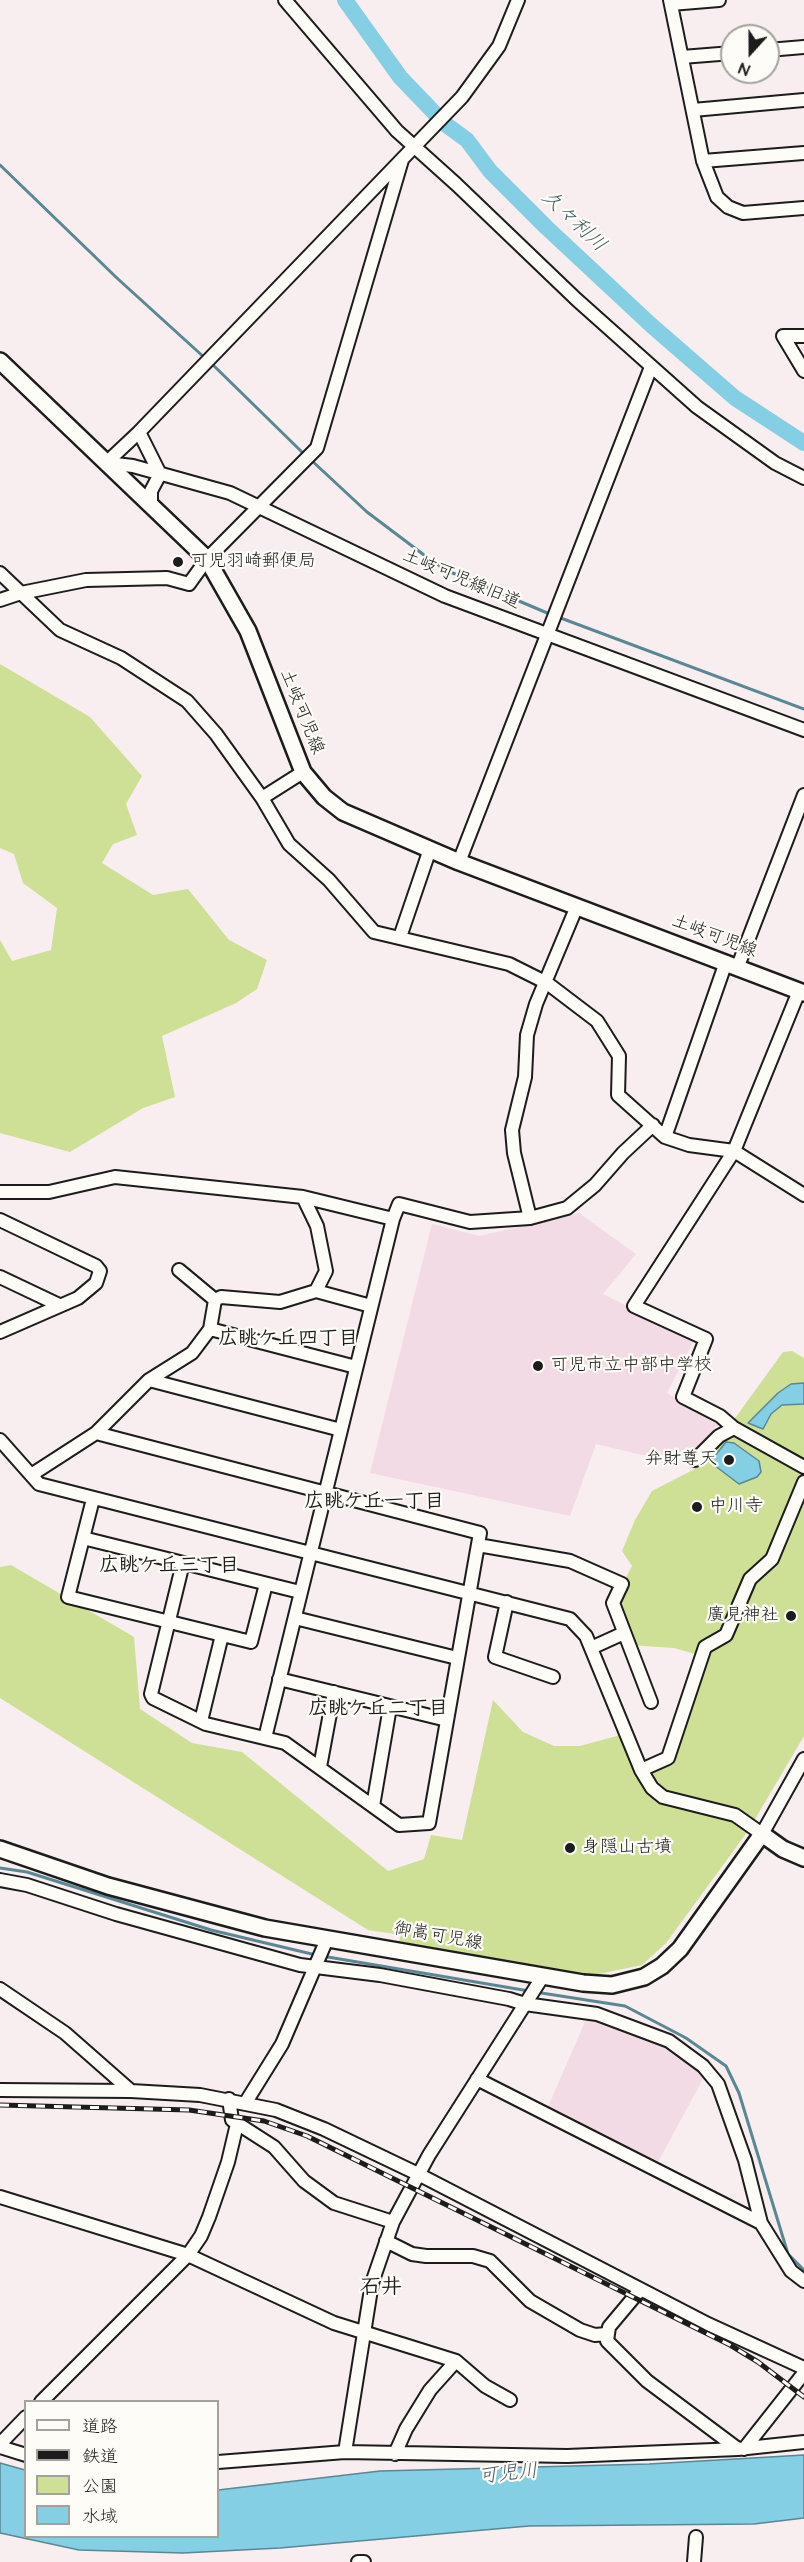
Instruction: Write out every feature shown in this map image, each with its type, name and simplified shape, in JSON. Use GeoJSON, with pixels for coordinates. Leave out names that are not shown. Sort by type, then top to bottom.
{"type":"FeatureCollection","features":[{"type":"Feature","properties":{"kind":"main road","name":"土岐可児線"},"geometry":{"type":"LineString","coordinates":[[0,361],[207,559],[248,631],[303,772],[324,797],[343,812],[459,862],[801,992]]}},
{"type":"Feature","properties":{"kind":"main road"},"geometry":{"type":"LineString","coordinates":[[762,1834],[783,1849],[804,1858]]}},
{"type":"Feature","properties":{"kind":"main road","name":"御嵩可児線"},"geometry":{"type":"LineString","coordinates":[[0,1849],[108,1887],[265,1928],[320,1954],[612,1985],[644,1977],[662,1966],[680,1949],[762,1834]]}},
{"type":"Feature","properties":{"kind":"street"},"geometry":{"type":"LineString","coordinates":[[285,0],[334,61],[414,148],[456,184],[576,299],[697,407],[775,463],[804,478]]}},
{"type":"Feature","properties":{"kind":"street"},"geometry":{"type":"LineString","coordinates":[[106,463],[139,432],[462,97],[499,46],[518,0]]}},
{"type":"Feature","properties":{"kind":"street"},"geometry":{"type":"LineString","coordinates":[[719,0],[670,2],[703,161],[717,197],[728,207],[751,213],[804,208]]}},
{"type":"Feature","properties":{"kind":"street"},"geometry":{"type":"LineString","coordinates":[[780,49],[804,46]]}},
{"type":"Feature","properties":{"kind":"street"},"geometry":{"type":"LineString","coordinates":[[682,57],[720,53]]}},
{"type":"Feature","properties":{"kind":"street"},"geometry":{"type":"LineString","coordinates":[[693,110],[804,100]]}},
{"type":"Feature","properties":{"kind":"street"},"geometry":{"type":"LineString","coordinates":[[703,161],[804,153]]}},
{"type":"Feature","properties":{"kind":"street"},"geometry":{"type":"LineString","coordinates":[[0,600],[21,592],[86,580],[166,578],[189,584],[207,559],[317,448],[402,160]]}},
{"type":"Feature","properties":{"kind":"street"},"geometry":{"type":"LineString","coordinates":[[804,336],[783,336],[804,371]]}},
{"type":"Feature","properties":{"kind":"street"},"geometry":{"type":"LineString","coordinates":[[459,862],[651,367]]}},
{"type":"Feature","properties":{"kind":"street"},"geometry":{"type":"LineString","coordinates":[[139,432],[159,474],[151,491],[151,503]]}},
{"type":"Feature","properties":{"kind":"street","name":"土岐可児線旧道"},"geometry":{"type":"LineString","coordinates":[[106,463],[133,466],[230,492],[446,596],[804,730]]}},
{"type":"Feature","properties":{"kind":"street"},"geometry":{"type":"LineString","coordinates":[[0,573],[60,630],[121,658],[187,701],[216,734],[262,798],[289,844],[329,880],[374,932],[509,964],[547,983],[597,1021],[619,1056],[618,1095],[665,1137],[689,1145],[734,1151],[804,1196]]}},
{"type":"Feature","properties":{"kind":"street"},"geometry":{"type":"LineString","coordinates":[[262,798],[303,772]]}},
{"type":"Feature","properties":{"kind":"street"},"geometry":{"type":"LineString","coordinates":[[665,1137],[732,964],[804,795]]}},
{"type":"Feature","properties":{"kind":"street"},"geometry":{"type":"LineString","coordinates":[[400,937],[430,849]]}},
{"type":"Feature","properties":{"kind":"street"},"geometry":{"type":"LineString","coordinates":[[530,1218],[514,1153],[512,1130],[525,1077],[527,1035],[536,1004],[547,983],[577,906]]}},
{"type":"Feature","properties":{"kind":"street"},"geometry":{"type":"LineString","coordinates":[[801,992],[734,1151],[634,1305],[706,1339],[683,1396],[804,1467]]}},
{"type":"Feature","properties":{"kind":"street"},"geometry":{"type":"LineString","coordinates":[[265,1738],[371,1306],[393,1219],[399,1204],[470,1222],[530,1218],[567,1208],[596,1185],[623,1153],[653,1125]]}},
{"type":"Feature","properties":{"kind":"street"},"geometry":{"type":"LineString","coordinates":[[0,1192],[48,1191],[115,1177],[303,1197],[393,1219]]}},
{"type":"Feature","properties":{"kind":"street"},"geometry":{"type":"LineString","coordinates":[[303,1197],[317,1226],[326,1271],[316,1291]]}},
{"type":"Feature","properties":{"kind":"street"},"geometry":{"type":"LineString","coordinates":[[0,1220],[96,1266],[100,1271],[96,1283],[78,1298],[0,1332]]}},
{"type":"Feature","properties":{"kind":"street"},"geometry":{"type":"LineString","coordinates":[[179,1270],[214,1300]]}},
{"type":"Feature","properties":{"kind":"street"},"geometry":{"type":"LineString","coordinates":[[0,1277],[58,1305]]}},
{"type":"Feature","properties":{"kind":"street"},"geometry":{"type":"LineString","coordinates":[[214,1300],[221,1297],[280,1302],[316,1291],[371,1306]]}},
{"type":"Feature","properties":{"kind":"street"},"geometry":{"type":"LineString","coordinates":[[31,1475],[96,1433],[149,1380],[187,1357],[210,1329],[214,1300]]}},
{"type":"Feature","properties":{"kind":"street"},"geometry":{"type":"LineString","coordinates":[[210,1329],[356,1367]]}},
{"type":"Feature","properties":{"kind":"street"},"geometry":{"type":"LineString","coordinates":[[149,1380],[341,1430]]}},
{"type":"Feature","properties":{"kind":"street"},"geometry":{"type":"LineString","coordinates":[[696,1460],[719,1436],[734,1428]]}},
{"type":"Feature","properties":{"kind":"street"},"geometry":{"type":"LineString","coordinates":[[96,1433],[480,1533],[429,1823],[399,1825],[285,1743],[201,1721],[153,1698],[151,1694],[183,1563]]}},
{"type":"Feature","properties":{"kind":"street"},"geometry":{"type":"LineString","coordinates":[[0,1440],[39,1484],[570,1619],[586,1636],[641,1770],[652,1788],[663,1797],[735,1815],[762,1834],[804,1758]]}},
{"type":"Feature","properties":{"kind":"street"},"geometry":{"type":"LineString","coordinates":[[641,1770],[668,1758],[705,1647],[726,1635],[750,1579],[771,1559],[804,1482]]}},
{"type":"Feature","properties":{"kind":"street"},"geometry":{"type":"LineString","coordinates":[[93,1499],[68,1597],[251,1642],[266,1584]]}},
{"type":"Feature","properties":{"kind":"street"},"geometry":{"type":"LineString","coordinates":[[83,1538],[300,1592]]}},
{"type":"Feature","properties":{"kind":"street"},"geometry":{"type":"LineString","coordinates":[[478,1545],[570,1561],[622,1584],[613,1603],[651,1702]]}},
{"type":"Feature","properties":{"kind":"street"},"geometry":{"type":"LineString","coordinates":[[507,1602],[495,1657],[553,1677]]}},
{"type":"Feature","properties":{"kind":"street"},"geometry":{"type":"LineString","coordinates":[[295,1618],[457,1658]]}},
{"type":"Feature","properties":{"kind":"street"},"geometry":{"type":"LineString","coordinates":[[591,1648],[624,1633]]}},
{"type":"Feature","properties":{"kind":"street"},"geometry":{"type":"LineString","coordinates":[[201,1721],[222,1635]]}},
{"type":"Feature","properties":{"kind":"street"},"geometry":{"type":"LineString","coordinates":[[279,1679],[447,1720]]}},
{"type":"Feature","properties":{"kind":"street"},"geometry":{"type":"LineString","coordinates":[[320,1767],[334,1692]]}},
{"type":"Feature","properties":{"kind":"street"},"geometry":{"type":"LineString","coordinates":[[373,1806],[390,1707]]}},
{"type":"Feature","properties":{"kind":"street"},"geometry":{"type":"LineString","coordinates":[[0,1880],[27,1885],[116,1914],[320,1954],[380,1975],[509,1998],[525,2004],[597,2014],[669,2041],[703,2066],[718,2084],[745,2160],[761,2223],[791,2271],[804,2282]]}},
{"type":"Feature","properties":{"kind":"street"},"geometry":{"type":"LineString","coordinates":[[246,2102],[282,2044],[320,1954]]}},
{"type":"Feature","properties":{"kind":"street"},"geometry":{"type":"LineString","coordinates":[[345,2452],[372,2283],[393,2222],[418,2175],[543,1976]]}},
{"type":"Feature","properties":{"kind":"street"},"geometry":{"type":"LineString","coordinates":[[0,1989],[65,2033],[131,2091]]}},
{"type":"Feature","properties":{"kind":"street"},"geometry":{"type":"LineString","coordinates":[[477,2079],[761,2223]]}},
{"type":"Feature","properties":{"kind":"street"},"geometry":{"type":"LineString","coordinates":[[0,2090],[131,2091],[229,2099],[246,2102],[309,2122],[804,2371],[741,2449]]}},
{"type":"Feature","properties":{"kind":"street"},"geometry":{"type":"LineString","coordinates":[[229,2099],[232,2120],[274,2147],[304,2181],[334,2203],[393,2222]]}},
{"type":"Feature","properties":{"kind":"street"},"geometry":{"type":"LineString","coordinates":[[43,2400],[188,2255],[201,2236],[209,2217],[228,2162],[237,2124]]}},
{"type":"Feature","properties":{"kind":"street"},"geometry":{"type":"LineString","coordinates":[[0,2197],[188,2255],[334,2323],[456,2361],[485,2386],[510,2400]]}},
{"type":"Feature","properties":{"kind":"street"},"geometry":{"type":"LineString","coordinates":[[386,2241],[426,2256],[473,2256],[490,2261],[530,2301],[580,2330],[595,2335],[606,2334]]}},
{"type":"Feature","properties":{"kind":"street"},"geometry":{"type":"LineString","coordinates":[[640,2290],[606,2334],[607,2342],[647,2381],[741,2449]]}},
{"type":"Feature","properties":{"kind":"street"},"geometry":{"type":"LineString","coordinates":[[395,2454],[406,2429],[430,2390],[456,2361]]}},
{"type":"Feature","properties":{"kind":"street"},"geometry":{"type":"LineString","coordinates":[[24,2419],[0,2446],[24,2453]]}},
{"type":"Feature","properties":{"kind":"street"},"geometry":{"type":"LineString","coordinates":[[219,2462],[345,2452],[567,2456],[741,2449],[804,2442]]}},
{"type":"Feature","properties":{"kind":"street"},"geometry":{"type":"LineString","coordinates":[[694,2562],[696,2537]]}},
{"type":"Feature","properties":{"kind":"street"},"geometry":{"type":"LineString","coordinates":[[358,2562],[364,2562]]}},
{"type":"Feature","properties":{"kind":"shaded area","name":"可児市立中部中学校"},"geometry":{"type":"Polygon","coordinates":[[[579,1213],[636,1254],[603,1294],[694,1340],[667,1393],[718,1425],[691,1455],[642,1455],[596,1444],[570,1516],[370,1473],[432,1224],[479,1236],[579,1213]]]}},
{"type":"Feature","properties":{"kind":"shaded area"},"geometry":{"type":"Polygon","coordinates":[[[587,2017],[660,2040],[702,2070],[704,2077],[658,2162],[548,2107],[587,2017]]]}},
{"type":"Feature","properties":{"kind":"green space"},"geometry":{"type":"Polygon","coordinates":[[[0,664],[90,717],[142,776],[126,804],[137,835],[113,844],[102,863],[153,895],[188,889],[229,940],[267,960],[257,989],[236,1003],[162,1036],[175,1097],[143,1108],[70,1152],[0,1133],[0,940],[12,961],[51,950],[57,908],[23,883],[14,854],[0,848],[0,664]]]}},
{"type":"Feature","properties":{"kind":"green space"},"geometry":{"type":"Polygon","coordinates":[[[792,1351],[804,1358],[804,1736],[748,1831],[666,1943],[642,1965],[589,1976],[398,1944],[401,1935],[368,1930],[0,1698],[0,1567],[11,1565],[134,1637],[140,1709],[192,1743],[242,1752],[388,1871],[424,1859],[431,1835],[462,1840],[493,1700],[523,1732],[554,1746],[580,1746],[624,1734],[641,1769],[668,1758],[702,1656],[674,1648],[629,1645],[613,1603],[632,1566],[622,1551],[635,1520],[652,1491],[693,1470],[717,1443],[783,1352],[792,1351]]]}},
{"type":"Feature","properties":{"kind":"water"},"geometry":{"type":"Polygon","coordinates":[[[804,1383],[804,1404],[782,1405],[771,1414],[763,1429],[748,1423],[778,1393],[791,1384],[804,1383]]]}},
{"type":"Feature","properties":{"kind":"water"},"geometry":{"type":"Polygon","coordinates":[[[726,1442],[734,1443],[759,1461],[761,1472],[757,1477],[739,1484],[710,1462],[726,1442]]]}},
{"type":"Feature","properties":{"kind":"water","name":"可児川"},"geometry":{"type":"Polygon","coordinates":[[[804,2455],[804,2518],[754,2524],[529,2526],[280,2548],[183,2553],[79,2550],[0,2533],[0,2463],[24,2470],[24,2538],[219,2538],[219,2490],[380,2471],[649,2464],[804,2455]]]}},
{"type":"Feature","properties":{"kind":"waterway","name":"久々利川"},"geometry":{"type":"LineString","coordinates":[[345,0],[400,77],[445,124],[467,140],[490,171],[546,227],[651,325],[735,398],[804,443]]}},
{"type":"Feature","properties":{"kind":"waterway"},"geometry":{"type":"LineString","coordinates":[[0,165],[118,279],[206,359]]}},
{"type":"Feature","properties":{"kind":"waterway"},"geometry":{"type":"LineString","coordinates":[[211,363],[305,455]]}},
{"type":"Feature","properties":{"kind":"waterway"},"geometry":{"type":"LineString","coordinates":[[310,459],[367,512],[432,561],[448,571],[552,615]]}},
{"type":"Feature","properties":{"kind":"waterway"},"geometry":{"type":"LineString","coordinates":[[558,617],[804,709]]}},
{"type":"Feature","properties":{"kind":"waterway"},"geometry":{"type":"LineString","coordinates":[[0,1868],[27,1872],[211,1930],[316,1955]]}},
{"type":"Feature","properties":{"kind":"waterway"},"geometry":{"type":"LineString","coordinates":[[322,1956],[529,1991]]}},
{"type":"Feature","properties":{"kind":"waterway"},"geometry":{"type":"LineString","coordinates":[[535,1992],[625,2006],[686,2038],[726,2066],[739,2093],[788,2254],[804,2270]]}},
{"type":"Feature","properties":{"kind":"railway"},"geometry":{"type":"LineString","coordinates":[[0,2105],[189,2110],[264,2121],[307,2136],[730,2345],[758,2362],[804,2397]]}},
{"type":"Feature","properties":{"kind":"place","name":"可児羽崎郵便局"},"geometry":{"type":"Point","coordinates":[178,562]}},
{"type":"Feature","properties":{"kind":"place","name":"可児市立中部中学校"},"geometry":{"type":"Point","coordinates":[538,1366]}},
{"type":"Feature","properties":{"kind":"place","name":"弁財尊天"},"geometry":{"type":"Point","coordinates":[729,1460]}},
{"type":"Feature","properties":{"kind":"place","name":"中川寺"},"geometry":{"type":"Point","coordinates":[697,1507]}},
{"type":"Feature","properties":{"kind":"place","name":"廣見神社"},"geometry":{"type":"Point","coordinates":[791,1616]}},
{"type":"Feature","properties":{"kind":"place","name":"身隠山古墳"},"geometry":{"type":"Point","coordinates":[570,1848]}},
{"type":"Feature","properties":{"kind":"district","name":"広眺ケ丘四丁目"},"geometry":{"type":"Point","coordinates":[288,1340]}},
{"type":"Feature","properties":{"kind":"district","name":"広眺ケ丘一丁目"},"geometry":{"type":"Point","coordinates":[374,1503]}},
{"type":"Feature","properties":{"kind":"district","name":"広眺ケ丘三丁目"},"geometry":{"type":"Point","coordinates":[169,1567]}},
{"type":"Feature","properties":{"kind":"district","name":"広眺ケ丘二丁目"},"geometry":{"type":"Point","coordinates":[378,1710]}},
{"type":"Feature","properties":{"kind":"district","name":"石井"},"geometry":{"type":"Point","coordinates":[381,2289]}}]}
